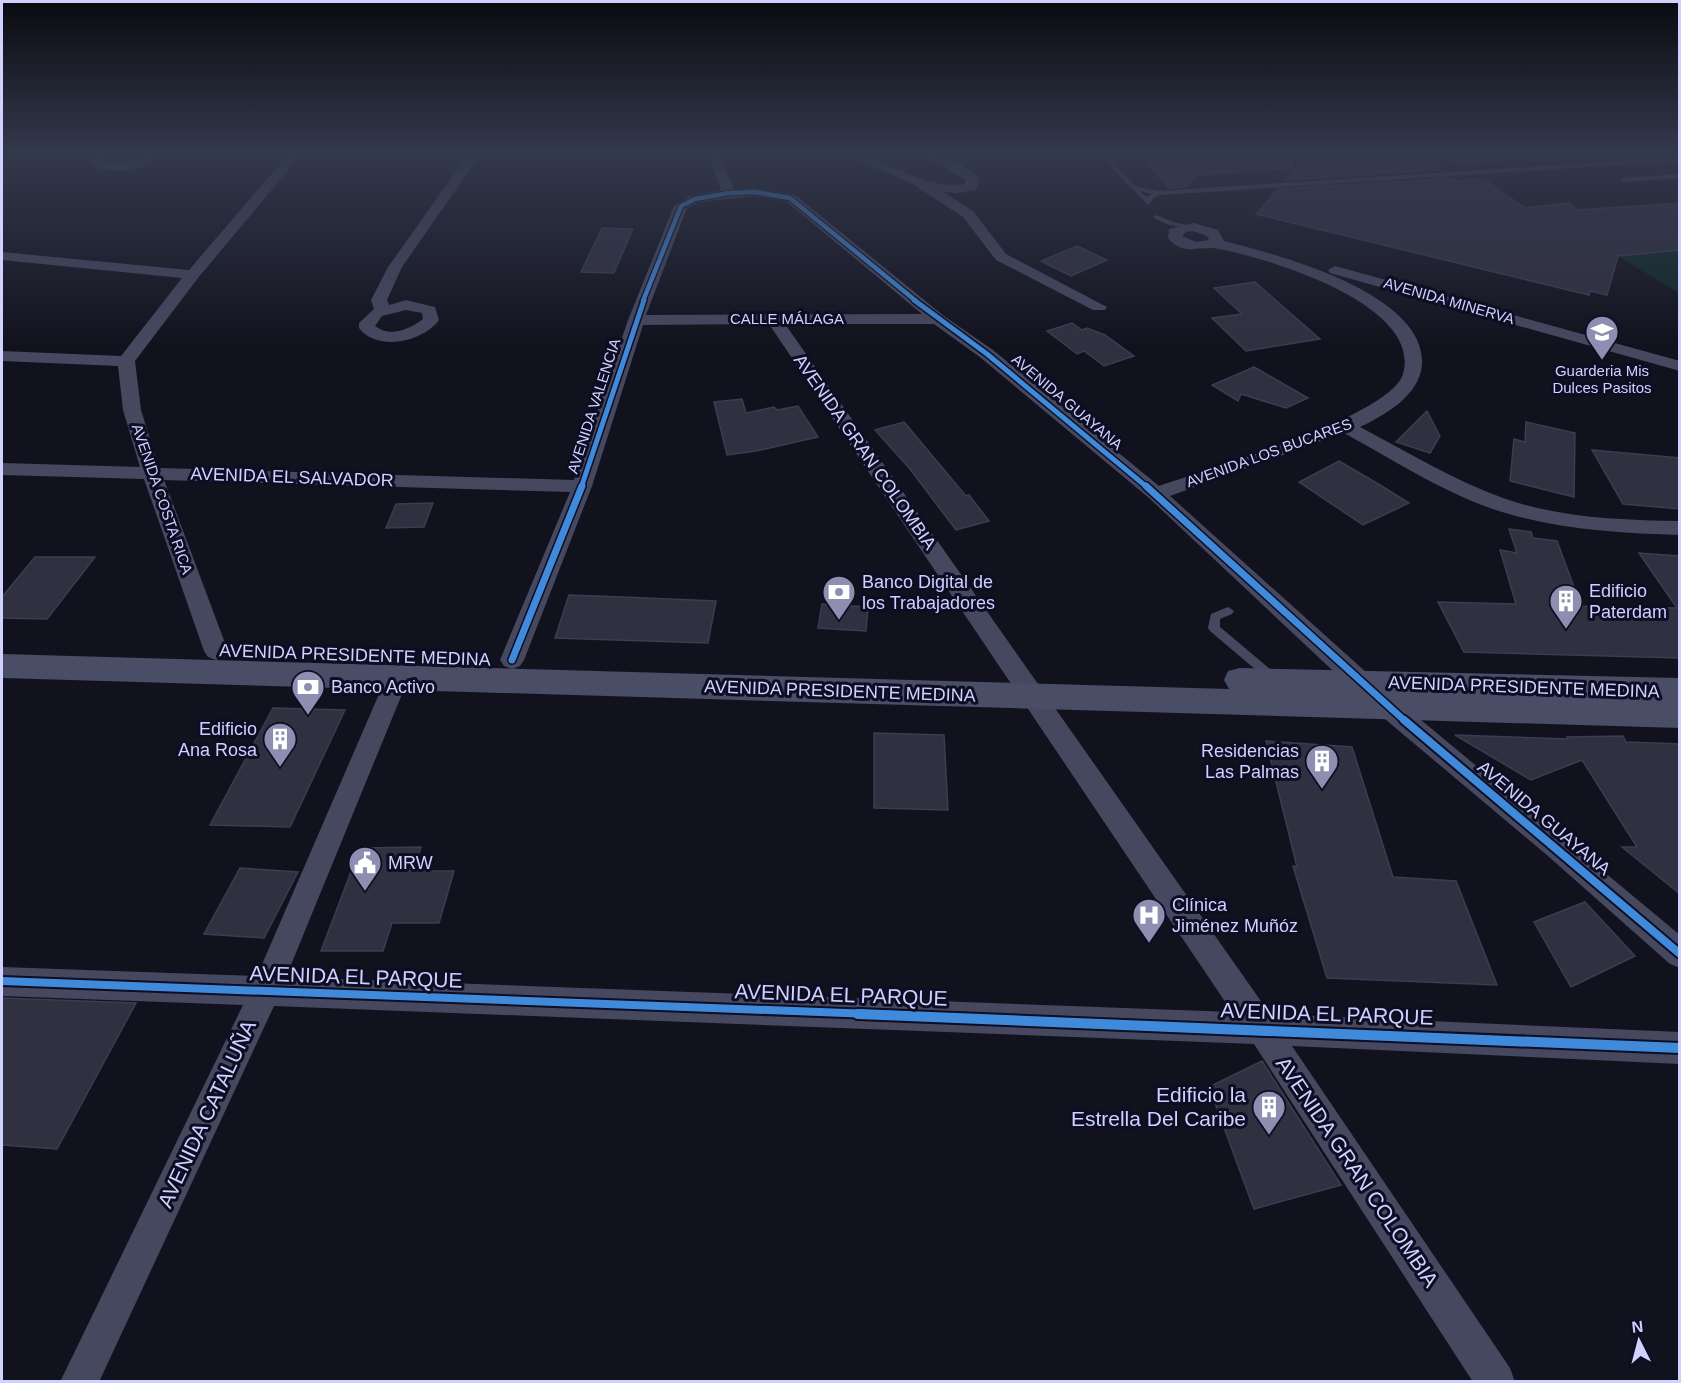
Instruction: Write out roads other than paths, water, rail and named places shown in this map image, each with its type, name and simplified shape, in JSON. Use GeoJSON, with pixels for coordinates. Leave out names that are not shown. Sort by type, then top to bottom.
{"type":"FeatureCollection","features":[{"type":"Feature","properties":{"kind":"street"},"geometry":{"type":"LineString","coordinates":[[2,356],[126,361],[193,275],[242,217]]}},
{"type":"Feature","properties":{"kind":"street"},"geometry":{"type":"LineString","coordinates":[[385,309],[379,305],[379,300],[395,267],[431,217]]}},
{"type":"Feature","properties":{"kind":"street","name":"AVENIDA VALENCIA"},"geometry":{"type":"LineString","coordinates":[[512,660],[582,486],[636,320],[677,217]]}},
{"type":"Feature","properties":{"kind":"street","name":"AVENIDA GUAYANA"},"geometry":{"type":"LineString","coordinates":[[813,217],[938,319],[987,354],[1156,494],[1388,707],[1558,848],[1680,954]]}},
{"type":"Feature","properties":{"kind":"street"},"geometry":{"type":"LineString","coordinates":[[970,217],[983,237],[1001,257],[1099,307]]}},
{"type":"Feature","properties":{"kind":"street"},"geometry":{"type":"LineString","coordinates":[[1194,227],[1208,230],[1216,241],[1195,246],[1175,237],[1174,232],[1194,227]]}},
{"type":"Feature","properties":{"kind":"street","name":"AVENIDA MINERVA"},"geometry":{"type":"LineString","coordinates":[[1216,241],[1443,300],[1680,366]]}},
{"type":"Feature","properties":{"kind":"street","name":"AVENIDA LOS BUCARES"},"geometry":{"type":"LineString","coordinates":[[1156,494],[1359,421],[1396,396],[1409,382],[1414,365],[1408,339],[1392,320],[1355,291],[1330,278],[1216,241]]}},
{"type":"Feature","properties":{"kind":"street"},"geometry":{"type":"LineString","coordinates":[[2,256],[193,275]]}},
{"type":"Feature","properties":{"kind":"street"},"geometry":{"type":"LineString","coordinates":[[1392,320],[1386,307],[1394,299],[1410,297],[1443,300]]}},
{"type":"Feature","properties":{"kind":"street","name":"AVENIDA GRAN COLOMBIA"},"geometry":{"type":"LineString","coordinates":[[773,319],[1262,1029],[1496,1382]]}},
{"type":"Feature","properties":{"kind":"street","name":"CALLE MÁLAGA"},"geometry":{"type":"LineString","coordinates":[[636,320],[938,319]]}},
{"type":"Feature","properties":{"kind":"street","name":"AVENIDA COSTA RICA"},"geometry":{"type":"LineString","coordinates":[[126,361],[132,410],[151,472],[216,651]]}},
{"type":"Feature","properties":{"kind":"street"},"geometry":{"type":"LineString","coordinates":[[1346,426],[1473,494],[1510,506],[1559,517],[1635,527],[1680,528]]}},
{"type":"Feature","properties":{"kind":"street","name":"AVENIDA EL SALVADOR"},"geometry":{"type":"LineString","coordinates":[[2,469],[582,486]]}},
{"type":"Feature","properties":{"kind":"street","name":"AVENIDA PRESIDENTE MEDINA"},"geometry":{"type":"LineString","coordinates":[[2,644],[512,660],[1388,707],[1680,715]]}},
{"type":"Feature","properties":{"kind":"street","name":"AVENIDA PRESIDENTE MEDINA"},"geometry":{"type":"LineString","coordinates":[[2,666],[398,677],[1025,686],[1276,681],[1680,691]]}},
{"type":"Feature","properties":{"kind":"street","name":"AVENIDA CATALUÑA"},"geometry":{"type":"LineString","coordinates":[[79,1382],[265,992],[398,677]]}},
{"type":"Feature","properties":{"kind":"street","name":"AVENIDA EL PARQUE"},"geometry":{"type":"LineString","coordinates":[[2,981],[1262,1029],[1680,1048]]}},
{"type":"Feature","properties":{"kind":"lane"},"geometry":{"type":"LineString","coordinates":[[1175,237],[1156,217],[1171,224],[1194,227]]}},
{"type":"Feature","properties":{"kind":"lane"},"geometry":{"type":"LineString","coordinates":[[1228,611],[1215,617],[1214,628],[1276,681]]}},
{"type":"Feature","properties":{"kind":"place","name":"Guarderia Mis Dulces Pasitos"},"geometry":{"type":"Point","coordinates":[1602,361]}},
{"type":"Feature","properties":{"kind":"place","name":"Banco Digital de los Trabajadores"},"geometry":{"type":"Point","coordinates":[839,621]}},
{"type":"Feature","properties":{"kind":"place","name":"Edificio Paterdam"},"geometry":{"type":"Point","coordinates":[1566,630]}},
{"type":"Feature","properties":{"kind":"place","name":"Banco Activo"},"geometry":{"type":"Point","coordinates":[308,716]}},
{"type":"Feature","properties":{"kind":"place","name":"Edificio Ana Rosa"},"geometry":{"type":"Point","coordinates":[280,768]}},
{"type":"Feature","properties":{"kind":"place","name":"Residencias Las Palmas"},"geometry":{"type":"Point","coordinates":[1322,790]}},
{"type":"Feature","properties":{"kind":"place","name":"MRW"},"geometry":{"type":"Point","coordinates":[365,892]}},
{"type":"Feature","properties":{"kind":"place","name":"Clínica Jiménez Muñóz"},"geometry":{"type":"Point","coordinates":[1149,944]}},
{"type":"Feature","properties":{"kind":"place","name":"Edificio la Estrella Del Caribe"},"geometry":{"type":"Point","coordinates":[1269,1136]}}]}
